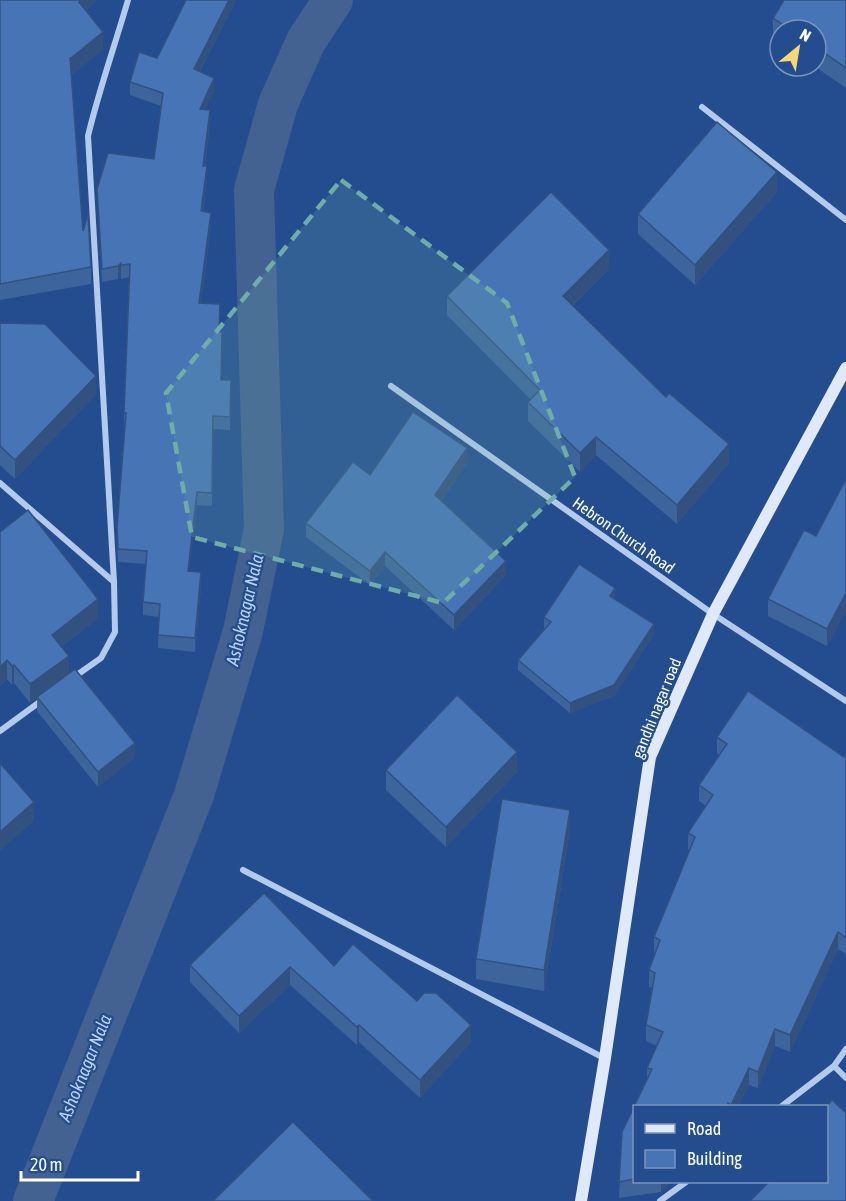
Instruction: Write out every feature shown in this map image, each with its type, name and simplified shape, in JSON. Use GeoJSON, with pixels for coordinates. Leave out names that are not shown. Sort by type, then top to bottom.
{"type":"FeatureCollection","features":[{"type":"Feature","properties":{"kind":"main road","name":"gandhi nagar road"},"geometry":{"type":"LineString","coordinates":[[581,1201],[650,757],[713,614],[846,368]]}},
{"type":"Feature","properties":{"kind":"street"},"geometry":{"type":"LineString","coordinates":[[64,684],[101,658],[115,632],[88,136],[128,0]]}},
{"type":"Feature","properties":{"kind":"street"},"geometry":{"type":"LineString","coordinates":[[702,107],[846,220]]}},
{"type":"Feature","properties":{"kind":"street","name":"Hebron Church Road"},"geometry":{"type":"LineString","coordinates":[[390,386],[713,614],[846,701]]}},
{"type":"Feature","properties":{"kind":"street"},"geometry":{"type":"LineString","coordinates":[[0,483],[114,582]]}},
{"type":"Feature","properties":{"kind":"street"},"geometry":{"type":"LineString","coordinates":[[23,518],[31,510]]}},
{"type":"Feature","properties":{"kind":"street"},"geometry":{"type":"LineString","coordinates":[[0,730],[46,698]]}},
{"type":"Feature","properties":{"kind":"street"},"geometry":{"type":"LineString","coordinates":[[243,870],[605,1058]]}},
{"type":"Feature","properties":{"kind":"street"},"geometry":{"type":"LineString","coordinates":[[785,1105],[834,1066],[846,1049]]}},
{"type":"Feature","properties":{"kind":"street"},"geometry":{"type":"LineString","coordinates":[[834,1066],[846,1078]]}},
{"type":"Feature","properties":{"kind":"street"},"geometry":{"type":"LineString","coordinates":[[660,1201],[685,1183]]}},
{"type":"Feature","properties":{"kind":"highlighted area"},"geometry":{"type":"Polygon","coordinates":[[[341,180],[507,303],[575,477],[443,603],[192,537],[166,393],[341,180]]]}},
{"type":"Feature","properties":{"kind":"building"},"geometry":{"type":"Polygon","coordinates":[[[0,0],[81,0],[79,2],[103,32],[70,58],[83,231],[88,214],[91,267],[0,284],[0,0]]]}},
{"type":"Feature","properties":{"kind":"building"},"geometry":{"type":"Polygon","coordinates":[[[186,0],[229,0],[194,69],[214,78],[200,109],[210,110],[203,166],[207,166],[201,211],[211,213],[199,303],[220,304],[221,380],[231,380],[230,417],[213,416],[212,493],[197,492],[188,571],[201,572],[195,638],[158,635],[160,604],[143,602],[147,551],[118,549],[117,527],[126,413],[124,413],[130,264],[121,265],[121,263],[118,266],[102,269],[97,189],[108,153],[154,159],[163,93],[130,82],[139,52],[157,58],[186,0]]]}},
{"type":"Feature","properties":{"kind":"building"},"geometry":{"type":"Polygon","coordinates":[[[784,0],[846,0],[846,68],[828,55],[828,18],[773,18],[784,0]]]}},
{"type":"Feature","properties":{"kind":"building"},"geometry":{"type":"Polygon","coordinates":[[[717,122],[777,172],[695,265],[638,214],[717,122]]]}},
{"type":"Feature","properties":{"kind":"building"},"geometry":{"type":"Polygon","coordinates":[[[551,192],[609,250],[563,296],[666,397],[669,393],[729,444],[677,505],[596,437],[580,453],[528,402],[540,390],[447,296],[551,192]]]}},
{"type":"Feature","properties":{"kind":"building"},"geometry":{"type":"Polygon","coordinates":[[[0,323],[45,324],[96,376],[15,460],[0,446],[0,323]]]}},
{"type":"Feature","properties":{"kind":"building"},"geometry":{"type":"Polygon","coordinates":[[[413,412],[467,448],[435,495],[506,561],[454,615],[385,552],[370,571],[306,523],[353,462],[370,475],[413,412]]]}},
{"type":"Feature","properties":{"kind":"building"},"geometry":{"type":"Polygon","coordinates":[[[846,479],[846,593],[827,629],[768,599],[804,530],[816,536],[846,479]]]}},
{"type":"Feature","properties":{"kind":"building"},"geometry":{"type":"Polygon","coordinates":[[[28,510],[98,599],[52,635],[69,656],[30,684],[7,660],[0,667],[0,532],[28,510]]]}},
{"type":"Feature","properties":{"kind":"building"},"geometry":{"type":"Polygon","coordinates":[[[579,564],[615,588],[610,596],[654,624],[614,685],[570,703],[518,660],[551,622],[544,617],[579,564]]]}},
{"type":"Feature","properties":{"kind":"building"},"geometry":{"type":"Polygon","coordinates":[[[75,669],[135,743],[98,772],[37,697],[75,669]]]}},
{"type":"Feature","properties":{"kind":"building"},"geometry":{"type":"Polygon","coordinates":[[[748,691],[844,757],[846,754],[846,938],[838,932],[790,1035],[775,1029],[758,1072],[749,1068],[731,1105],[728,1103],[728,1105],[635,1105],[652,1069],[647,1068],[663,1032],[646,1025],[655,973],[649,970],[660,940],[654,937],[695,837],[688,833],[713,795],[699,785],[727,744],[717,737],[748,691]]]}},
{"type":"Feature","properties":{"kind":"building"},"geometry":{"type":"Polygon","coordinates":[[[457,695],[517,752],[446,827],[386,770],[457,695]]]}},
{"type":"Feature","properties":{"kind":"building"},"geometry":{"type":"Polygon","coordinates":[[[0,763],[34,802],[0,832],[0,763]]]}},
{"type":"Feature","properties":{"kind":"building"},"geometry":{"type":"Polygon","coordinates":[[[502,799],[570,810],[544,970],[476,959],[502,799]]]}},
{"type":"Feature","properties":{"kind":"building"},"geometry":{"type":"Polygon","coordinates":[[[264,893],[334,966],[353,944],[417,1001],[424,993],[436,993],[471,1025],[420,1080],[290,967],[239,1016],[190,965],[264,893]]]}},
{"type":"Feature","properties":{"kind":"building"},"geometry":{"type":"Polygon","coordinates":[[[832,1100],[846,1113],[846,1201],[750,1201],[768,1183],[828,1183],[828,1105],[832,1100]]]}},
{"type":"Feature","properties":{"kind":"building"},"geometry":{"type":"Polygon","coordinates":[[[633,1109],[633,1179],[619,1182],[622,1132],[633,1109]]]}},
{"type":"Feature","properties":{"kind":"building"},"geometry":{"type":"Polygon","coordinates":[[[293,1122],[373,1201],[213,1201],[293,1122]]]}},
{"type":"Feature","properties":{"kind":"waterway","name":"Ashoknagar Nala"},"geometry":{"type":"LineString","coordinates":[[33,1201],[194,795],[243,631],[264,529],[254,190],[278,104],[306,41],[333,0]]}}]}
